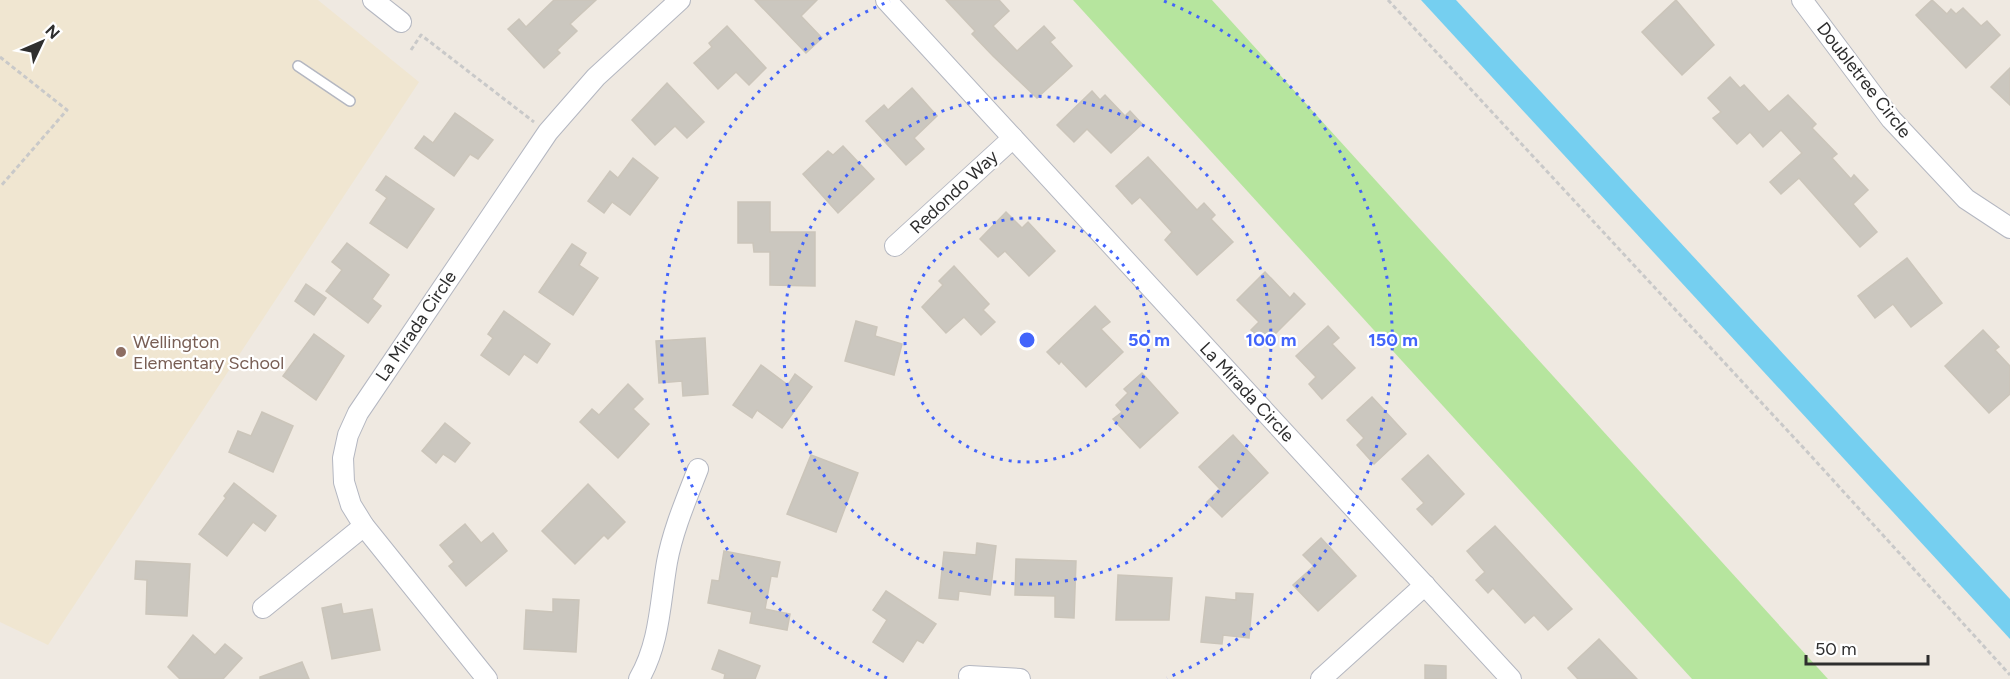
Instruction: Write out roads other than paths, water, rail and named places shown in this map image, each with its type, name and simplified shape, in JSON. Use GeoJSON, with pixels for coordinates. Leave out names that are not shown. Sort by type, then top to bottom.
{"type":"FeatureCollection","features":[{"type":"Feature","properties":{"kind":"street"},"geometry":{"type":"LineString","coordinates":[[373,0],[402,22]]}},
{"type":"Feature","properties":{"kind":"street","name":"La Mirada Circle"},"geometry":{"type":"LineString","coordinates":[[487,679],[364,526],[351,505],[344,482],[343,458],[352,424],[548,132],[596,77],[680,0]]}},
{"type":"Feature","properties":{"kind":"street","name":"La Mirada Circle"},"geometry":{"type":"LineString","coordinates":[[886,0],[1511,679]]}},
{"type":"Feature","properties":{"kind":"street","name":"Doubletree Circle"},"geometry":{"type":"LineString","coordinates":[[1802,0],[1890,119],[1966,198],[2010,228]]}},
{"type":"Feature","properties":{"kind":"street","name":"Redondo Way"},"geometry":{"type":"LineString","coordinates":[[895,246],[1013,138]]}},
{"type":"Feature","properties":{"kind":"street"},"geometry":{"type":"LineString","coordinates":[[639,679],[656,640],[667,561],[677,524],[698,469]]}},
{"type":"Feature","properties":{"kind":"street"},"geometry":{"type":"LineString","coordinates":[[263,608],[364,526]]}},
{"type":"Feature","properties":{"kind":"street"},"geometry":{"type":"LineString","coordinates":[[1321,679],[1425,585]]}},
{"type":"Feature","properties":{"kind":"street"},"geometry":{"type":"LineString","coordinates":[[969,676],[1020,679]]}},
{"type":"Feature","properties":{"kind":"lane"},"geometry":{"type":"LineString","coordinates":[[298,66],[350,101]]}},
{"type":"Feature","properties":{"kind":"water"},"geometry":{"type":"Polygon","coordinates":[[[1421,0],[1456,0],[2010,599],[2010,639],[1421,0]]]}},
{"type":"Feature","properties":{"kind":"place","name":"Wellington Elementary School"},"geometry":{"type":"Point","coordinates":[121,352]}}]}
